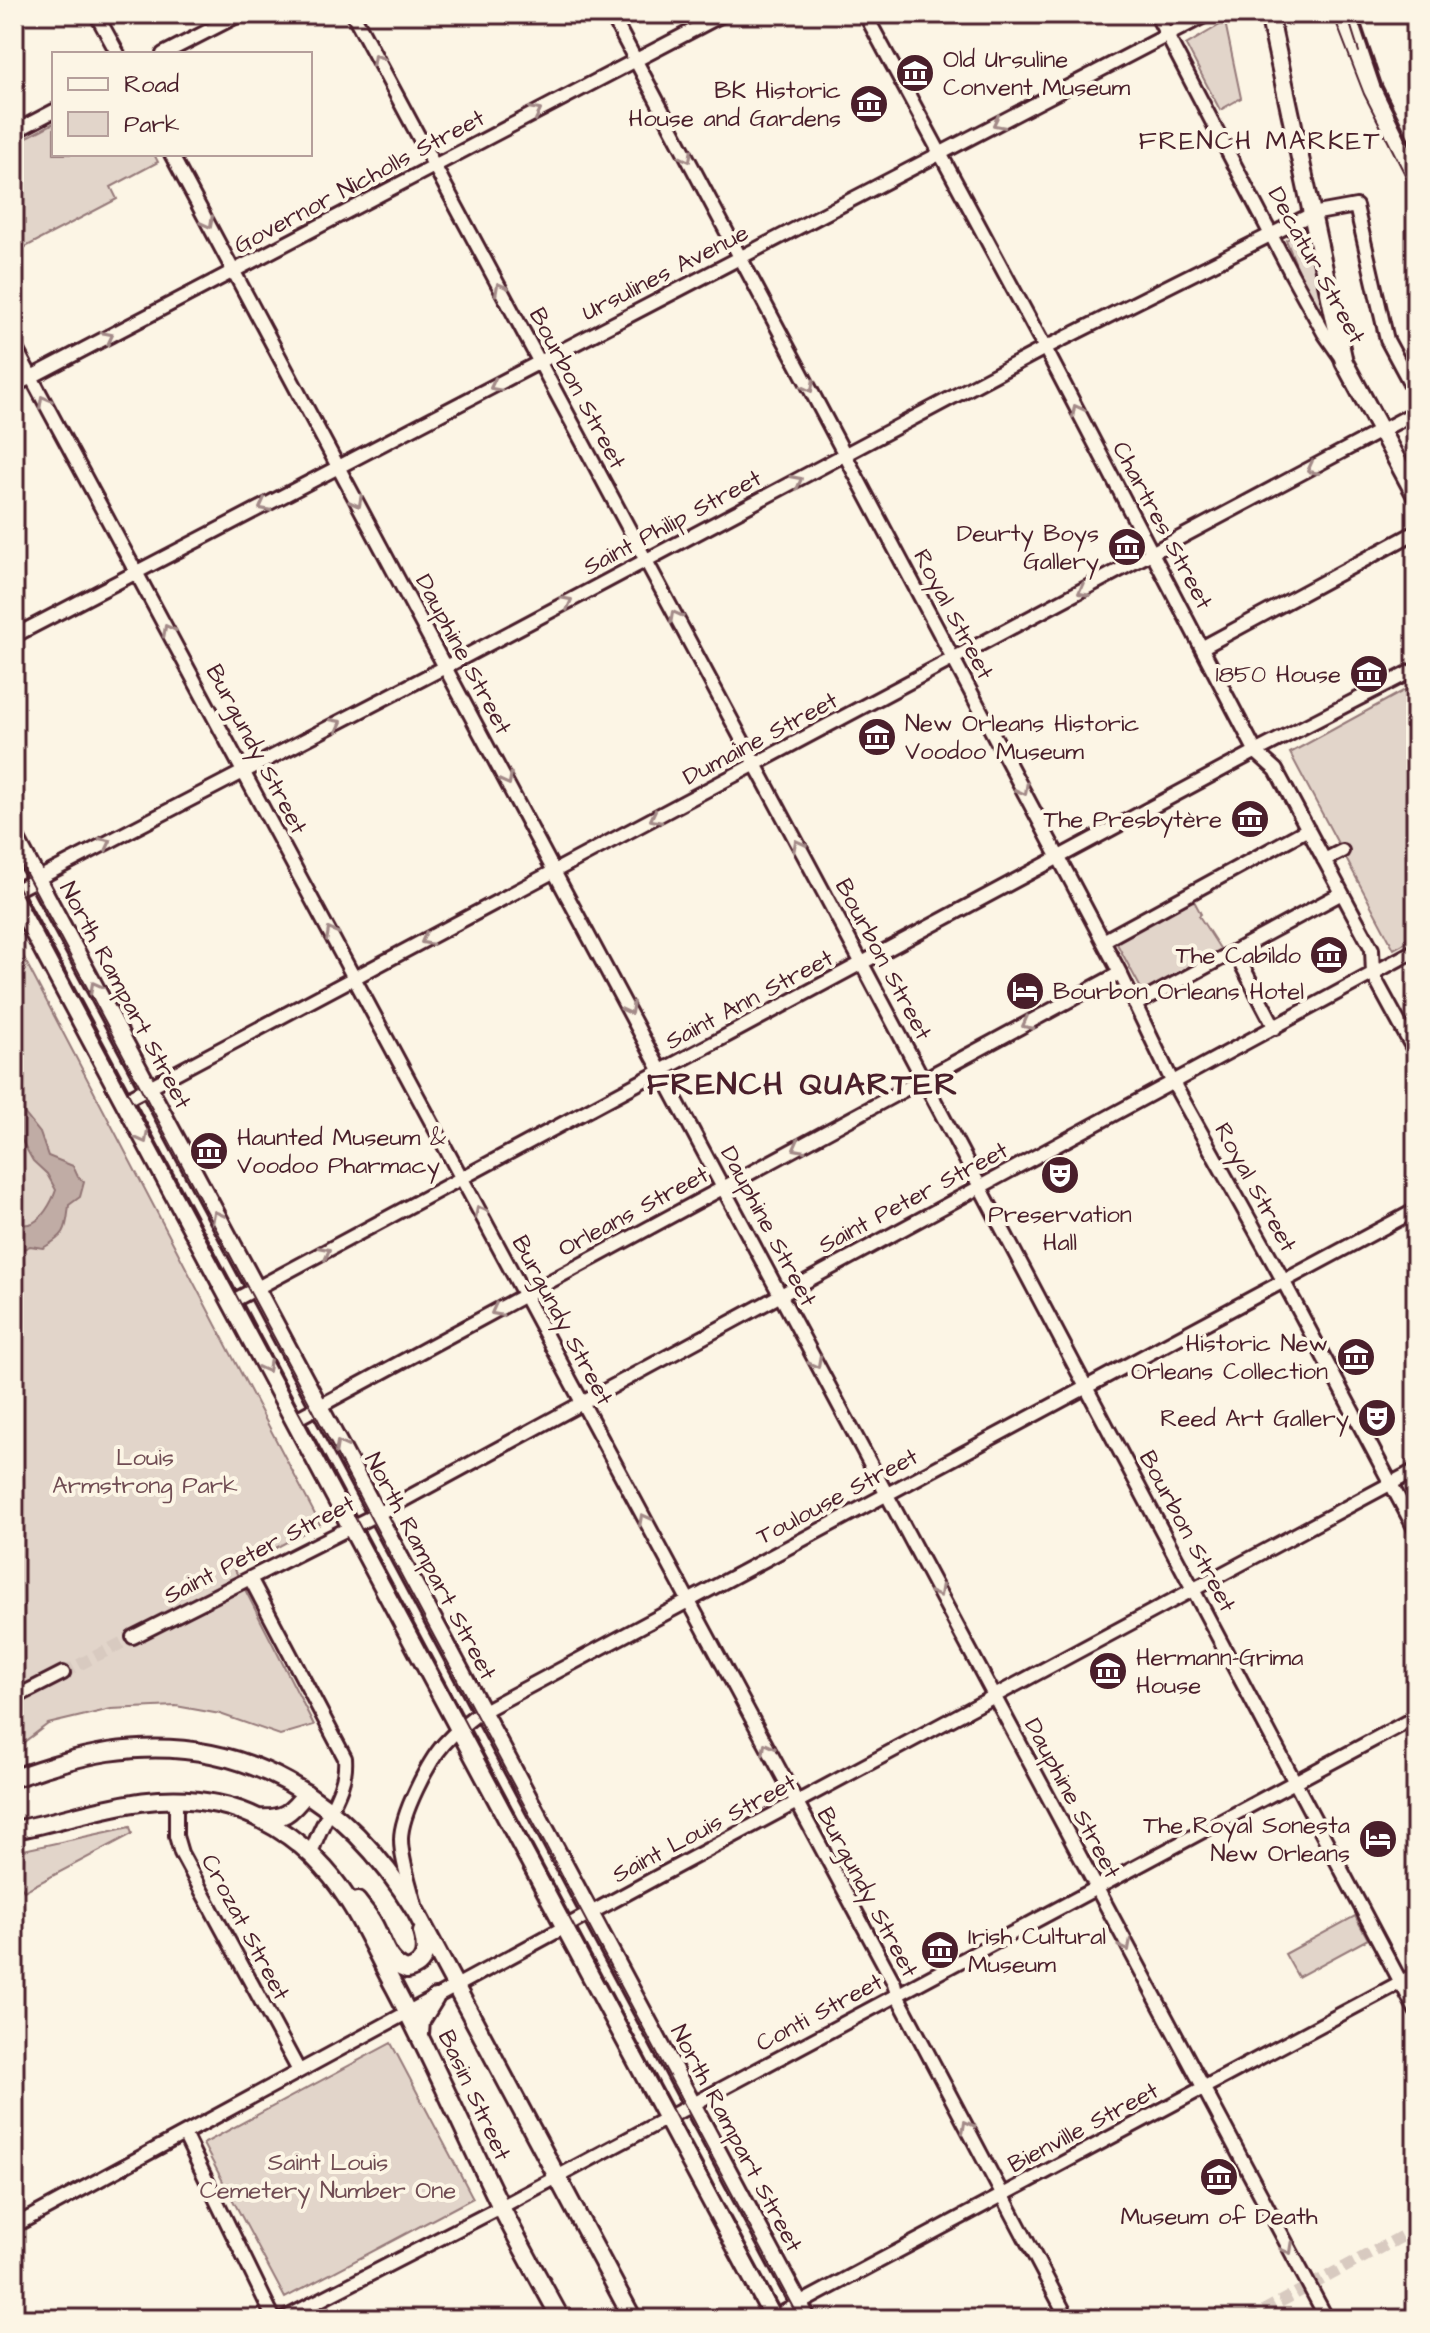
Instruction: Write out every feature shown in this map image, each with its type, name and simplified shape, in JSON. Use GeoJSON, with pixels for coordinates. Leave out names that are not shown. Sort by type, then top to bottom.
{"type":"FeatureCollection","features":[{"type":"Feature","properties":{"kind":"main road"},"geometry":{"type":"LineString","coordinates":[[1269,14],[1344,362]]}},
{"type":"Feature","properties":{"kind":"main road","name":"Decatur Street"},"geometry":{"type":"LineString","coordinates":[[1344,362],[1416,496]]}},
{"type":"Feature","properties":{"kind":"main road","name":"North Rampart Street"},"geometry":{"type":"LineString","coordinates":[[14,836],[803,2312]]}},
{"type":"Feature","properties":{"kind":"main road"},"geometry":{"type":"LineString","coordinates":[[14,893],[773,2319]]}},
{"type":"Feature","properties":{"kind":"main road"},"geometry":{"type":"LineString","coordinates":[[14,1778],[106,1752],[167,1749],[194,1751],[243,1763],[271,1774],[330,1809],[375,1853],[416,1912],[427,1947],[420,1963],[407,1970],[392,1962],[372,1921],[353,1896],[339,1887],[311,1855],[289,1837],[256,1818],[216,1804],[176,1799],[139,1801],[15,1830]]}},
{"type":"Feature","properties":{"kind":"main road"},"geometry":{"type":"LineString","coordinates":[[256,1818],[285,1816],[292,1812],[306,1793]]}},
{"type":"Feature","properties":{"kind":"main road","name":"Basin Street"},"geometry":{"type":"LineString","coordinates":[[339,1887],[420,2034],[501,2207],[561,2319]]}},
{"type":"Feature","properties":{"kind":"main road","name":"Basin Street"},"geometry":{"type":"LineString","coordinates":[[416,1912],[633,2319]]}},
{"type":"Feature","properties":{"kind":"main road"},"geometry":{"type":"LineString","coordinates":[[420,2034],[421,2021],[435,1998]]}},
{"type":"Feature","properties":{"kind":"street"},"geometry":{"type":"LineString","coordinates":[[96,14],[117,52]]}},
{"type":"Feature","properties":{"kind":"street"},"geometry":{"type":"LineString","coordinates":[[167,52],[241,14]]}},
{"type":"Feature","properties":{"kind":"street","name":"Bourbon Street"},"geometry":{"type":"LineString","coordinates":[[353,14],[862,963],[1416,2011]]}},
{"type":"Feature","properties":{"kind":"street","name":"Royal Street"},"geometry":{"type":"LineString","coordinates":[[611,14],[1059,857],[1174,1084],[1284,1281],[1416,1531]]}},
{"type":"Feature","properties":{"kind":"street","name":"Governor Nicholls Street"},"geometry":{"type":"LineString","coordinates":[[14,386],[724,14]]}},
{"type":"Feature","properties":{"kind":"street","name":"Chartres Street"},"geometry":{"type":"LineString","coordinates":[[865,14],[1203,647],[1260,750],[1276,770],[1372,949],[1378,972],[1416,1054]]}},
{"type":"Feature","properties":{"kind":"street","name":"Decatur Street"},"geometry":{"type":"LineString","coordinates":[[1156,14],[1324,333],[1344,362]]}},
{"type":"Feature","properties":{"kind":"street","name":"Ursulines Avenue"},"geometry":{"type":"LineString","coordinates":[[14,636],[1208,14]]}},
{"type":"Feature","properties":{"kind":"street"},"geometry":{"type":"LineString","coordinates":[[14,132],[52,112]]}},
{"type":"Feature","properties":{"kind":"street","name":"Dauphine Street"},"geometry":{"type":"LineString","coordinates":[[172,156],[1327,2319]]}},
{"type":"Feature","properties":{"kind":"street","name":"Saint Philip Street"},"geometry":{"type":"LineString","coordinates":[[14,893],[1045,348],[1312,214],[1356,206],[1387,340],[1416,394]]}},
{"type":"Feature","properties":{"kind":"street","name":"Burgundy Street"},"geometry":{"type":"LineString","coordinates":[[14,345],[894,1983],[897,1995],[1068,2319]]}},
{"type":"Feature","properties":{"kind":"street","name":"Dumaine Street"},"geometry":{"type":"LineString","coordinates":[[123,1101],[1416,412]]}},
{"type":"Feature","properties":{"kind":"street"},"geometry":{"type":"LineString","coordinates":[[1203,647],[1416,532]]}},
{"type":"Feature","properties":{"kind":"street","name":"Saint Ann Street"},"geometry":{"type":"LineString","coordinates":[[231,1302],[1260,750],[1377,695],[1416,669]]}},
{"type":"Feature","properties":{"kind":"street"},"geometry":{"type":"LineString","coordinates":[[1103,941],[1308,829]]}},
{"type":"Feature","properties":{"kind":"street"},"geometry":{"type":"LineString","coordinates":[[1324,860],[1342,851]]}},
{"type":"Feature","properties":{"kind":"street"},"geometry":{"type":"LineString","coordinates":[[1135,1005],[1342,893]]}},
{"type":"Feature","properties":{"kind":"street","name":"Saint Peter Street"},"geometry":{"type":"LineString","coordinates":[[133,1637],[377,1515],[1416,950]]}},
{"type":"Feature","properties":{"kind":"street"},"geometry":{"type":"LineString","coordinates":[[1235,952],[1275,1028]]}},
{"type":"Feature","properties":{"kind":"street","name":"Orleans Street"},"geometry":{"type":"LineString","coordinates":[[294,1420],[1120,973]]}},
{"type":"Feature","properties":{"kind":"street","name":"Toulouse Street"},"geometry":{"type":"LineString","coordinates":[[416,1912],[401,1841],[403,1827],[434,1759],[460,1727],[482,1712],[687,1601],[1416,1210]]}},
{"type":"Feature","properties":{"kind":"street","name":"Saint Louis Street"},"geometry":{"type":"LineString","coordinates":[[14,2226],[1416,1470]]}},
{"type":"Feature","properties":{"kind":"street"},"geometry":{"type":"LineString","coordinates":[[250,1578],[345,1758],[346,1773],[315,1836],[311,1855]]}},
{"type":"Feature","properties":{"kind":"street"},"geometry":{"type":"LineString","coordinates":[[14,1698],[63,1673]]}},
{"type":"Feature","properties":{"kind":"street","name":"Conti Street"},"geometry":{"type":"LineString","coordinates":[[283,2319],[501,2207],[1416,1717]]}},
{"type":"Feature","properties":{"kind":"street","name":"Crozat Street"},"geometry":{"type":"LineString","coordinates":[[176,1799],[176,1836],[181,1853],[299,2071]]}},
{"type":"Feature","properties":{"kind":"street","name":"Bienville Street"},"geometry":{"type":"LineString","coordinates":[[773,2319],[803,2312],[1003,2195],[1416,1974]]}},
{"type":"Feature","properties":{"kind":"street"},"geometry":{"type":"LineString","coordinates":[[184,2134],[274,2319]]}},
{"type":"Feature","properties":{"kind":"green space"},"geometry":{"type":"Polygon","coordinates":[[[1225,22],[1241,98],[1220,110],[1186,45],[1225,22]]]}},
{"type":"Feature","properties":{"kind":"green space"},"geometry":{"type":"Polygon","coordinates":[[[52,124],[52,156],[155,156],[158,162],[111,187],[117,199],[14,253],[14,144],[52,124]]]}},
{"type":"Feature","properties":{"kind":"green space"},"geometry":{"type":"Polygon","coordinates":[[[1307,228],[1327,325],[1286,240],[1307,228]]]}},
{"type":"Feature","properties":{"kind":"green space"},"geometry":{"type":"Polygon","coordinates":[[[1416,684],[1416,937],[1394,949],[1290,753],[1416,684]]]}},
{"type":"Feature","properties":{"kind":"green space"},"geometry":{"type":"Polygon","coordinates":[[[1193,899],[1201,914],[1199,916],[1223,953],[1144,994],[1116,942],[1193,899]]]}},
{"type":"Feature","properties":{"kind":"green space","name":"Louis Armstrong Park"},"geometry":{"type":"Polygon","coordinates":[[[14,939],[320,1524],[235,1570],[314,1725],[280,1735],[220,1714],[176,1706],[111,1709],[48,1724],[24,1742],[14,1745],[14,939]]]}},
{"type":"Feature","properties":{"kind":"green space"},"geometry":{"type":"Polygon","coordinates":[[[130,1827],[132,1834],[24,1891],[14,1878],[14,1852],[130,1827]]]}},
{"type":"Feature","properties":{"kind":"green space"},"geometry":{"type":"Polygon","coordinates":[[[1355,1916],[1368,1939],[1298,1977],[1285,1954],[1355,1916]]]}},
{"type":"Feature","properties":{"kind":"green space","name":"Saint Louis Cemetery Number One"},"geometry":{"type":"Polygon","coordinates":[[[391,2043],[473,2198],[285,2298],[203,2144],[391,2043]]]}},
{"type":"Feature","properties":{"kind":"shaded area"},"geometry":{"type":"Polygon","coordinates":[[[14,1080],[17,1086],[16,1103],[40,1133],[48,1156],[73,1166],[84,1182],[80,1197],[69,1205],[61,1235],[43,1248],[30,1246],[19,1251],[15,1263],[21,1274],[14,1299],[14,1224],[29,1224],[38,1220],[56,1190],[47,1174],[33,1161],[17,1132],[14,1132],[14,1080]]]}},
{"type":"Feature","properties":{"kind":"tunnel"},"geometry":{"type":"LineString","coordinates":[[63,1673],[133,1637]]}},
{"type":"Feature","properties":{"kind":"tunnel"},"geometry":{"type":"LineString","coordinates":[[1248,2319],[1416,2229]]}},
{"type":"Feature","properties":{"kind":"tram line"},"geometry":{"type":"LineString","coordinates":[[1333,14],[1364,94],[1416,196]]}},
{"type":"Feature","properties":{"kind":"tram line"},"geometry":{"type":"LineString","coordinates":[[1347,14],[1359,52]]}},
{"type":"Feature","properties":{"kind":"tram line"},"geometry":{"type":"LineString","coordinates":[[14,851],[799,2319]]}},
{"type":"Feature","properties":{"kind":"tram line"},"geometry":{"type":"LineString","coordinates":[[14,880],[784,2319]]}},
{"type":"Feature","properties":{"kind":"railway"},"geometry":{"type":"LineString","coordinates":[[1357,14],[1381,85],[1416,156]]}},
{"type":"Feature","properties":{"kind":"place","name":"Old Ursuline Convent Museum"},"geometry":{"type":"Point","coordinates":[915,73]}},
{"type":"Feature","properties":{"kind":"place","name":"BK Historic House and Gardens"},"geometry":{"type":"Point","coordinates":[869,104]}},
{"type":"Feature","properties":{"kind":"place","name":"Deurty Boys Gallery"},"geometry":{"type":"Point","coordinates":[1127,547]}},
{"type":"Feature","properties":{"kind":"place","name":"1850 House"},"geometry":{"type":"Point","coordinates":[1369,674]}},
{"type":"Feature","properties":{"kind":"place","name":"New Orleans Historic Voodoo Museum"},"geometry":{"type":"Point","coordinates":[877,737]}},
{"type":"Feature","properties":{"kind":"place","name":"The Presbytère"},"geometry":{"type":"Point","coordinates":[1250,819]}},
{"type":"Feature","properties":{"kind":"place","name":"The Cabildo"},"geometry":{"type":"Point","coordinates":[1329,955]}},
{"type":"Feature","properties":{"kind":"place","name":"Bourbon Orleans Hotel"},"geometry":{"type":"Point","coordinates":[1025,991]}},
{"type":"Feature","properties":{"kind":"place","name":"Haunted Museum & Voodoo Pharmacy"},"geometry":{"type":"Point","coordinates":[209,1151]}},
{"type":"Feature","properties":{"kind":"place","name":"Preservation Hall"},"geometry":{"type":"Point","coordinates":[1060,1175]}},
{"type":"Feature","properties":{"kind":"place","name":"Historic New Orleans Collection"},"geometry":{"type":"Point","coordinates":[1356,1357]}},
{"type":"Feature","properties":{"kind":"place","name":"Reed Art Gallery"},"geometry":{"type":"Point","coordinates":[1377,1418]}},
{"type":"Feature","properties":{"kind":"place","name":"Hermann-Grima House"},"geometry":{"type":"Point","coordinates":[1108,1671]}},
{"type":"Feature","properties":{"kind":"place","name":"The Royal Sonesta New Orleans"},"geometry":{"type":"Point","coordinates":[1378,1839]}},
{"type":"Feature","properties":{"kind":"place","name":"Irish Cultural Museum"},"geometry":{"type":"Point","coordinates":[940,1950]}},
{"type":"Feature","properties":{"kind":"place","name":"Museum of Death"},"geometry":{"type":"Point","coordinates":[1219,2177]}},
{"type":"Feature","properties":{"kind":"district","name":"FRENCH MARKET"},"geometry":{"type":"Point","coordinates":[1260,140]}},
{"type":"Feature","properties":{"kind":"district","name":"FRENCH QUARTER"},"geometry":{"type":"Point","coordinates":[803,1083]}}]}
